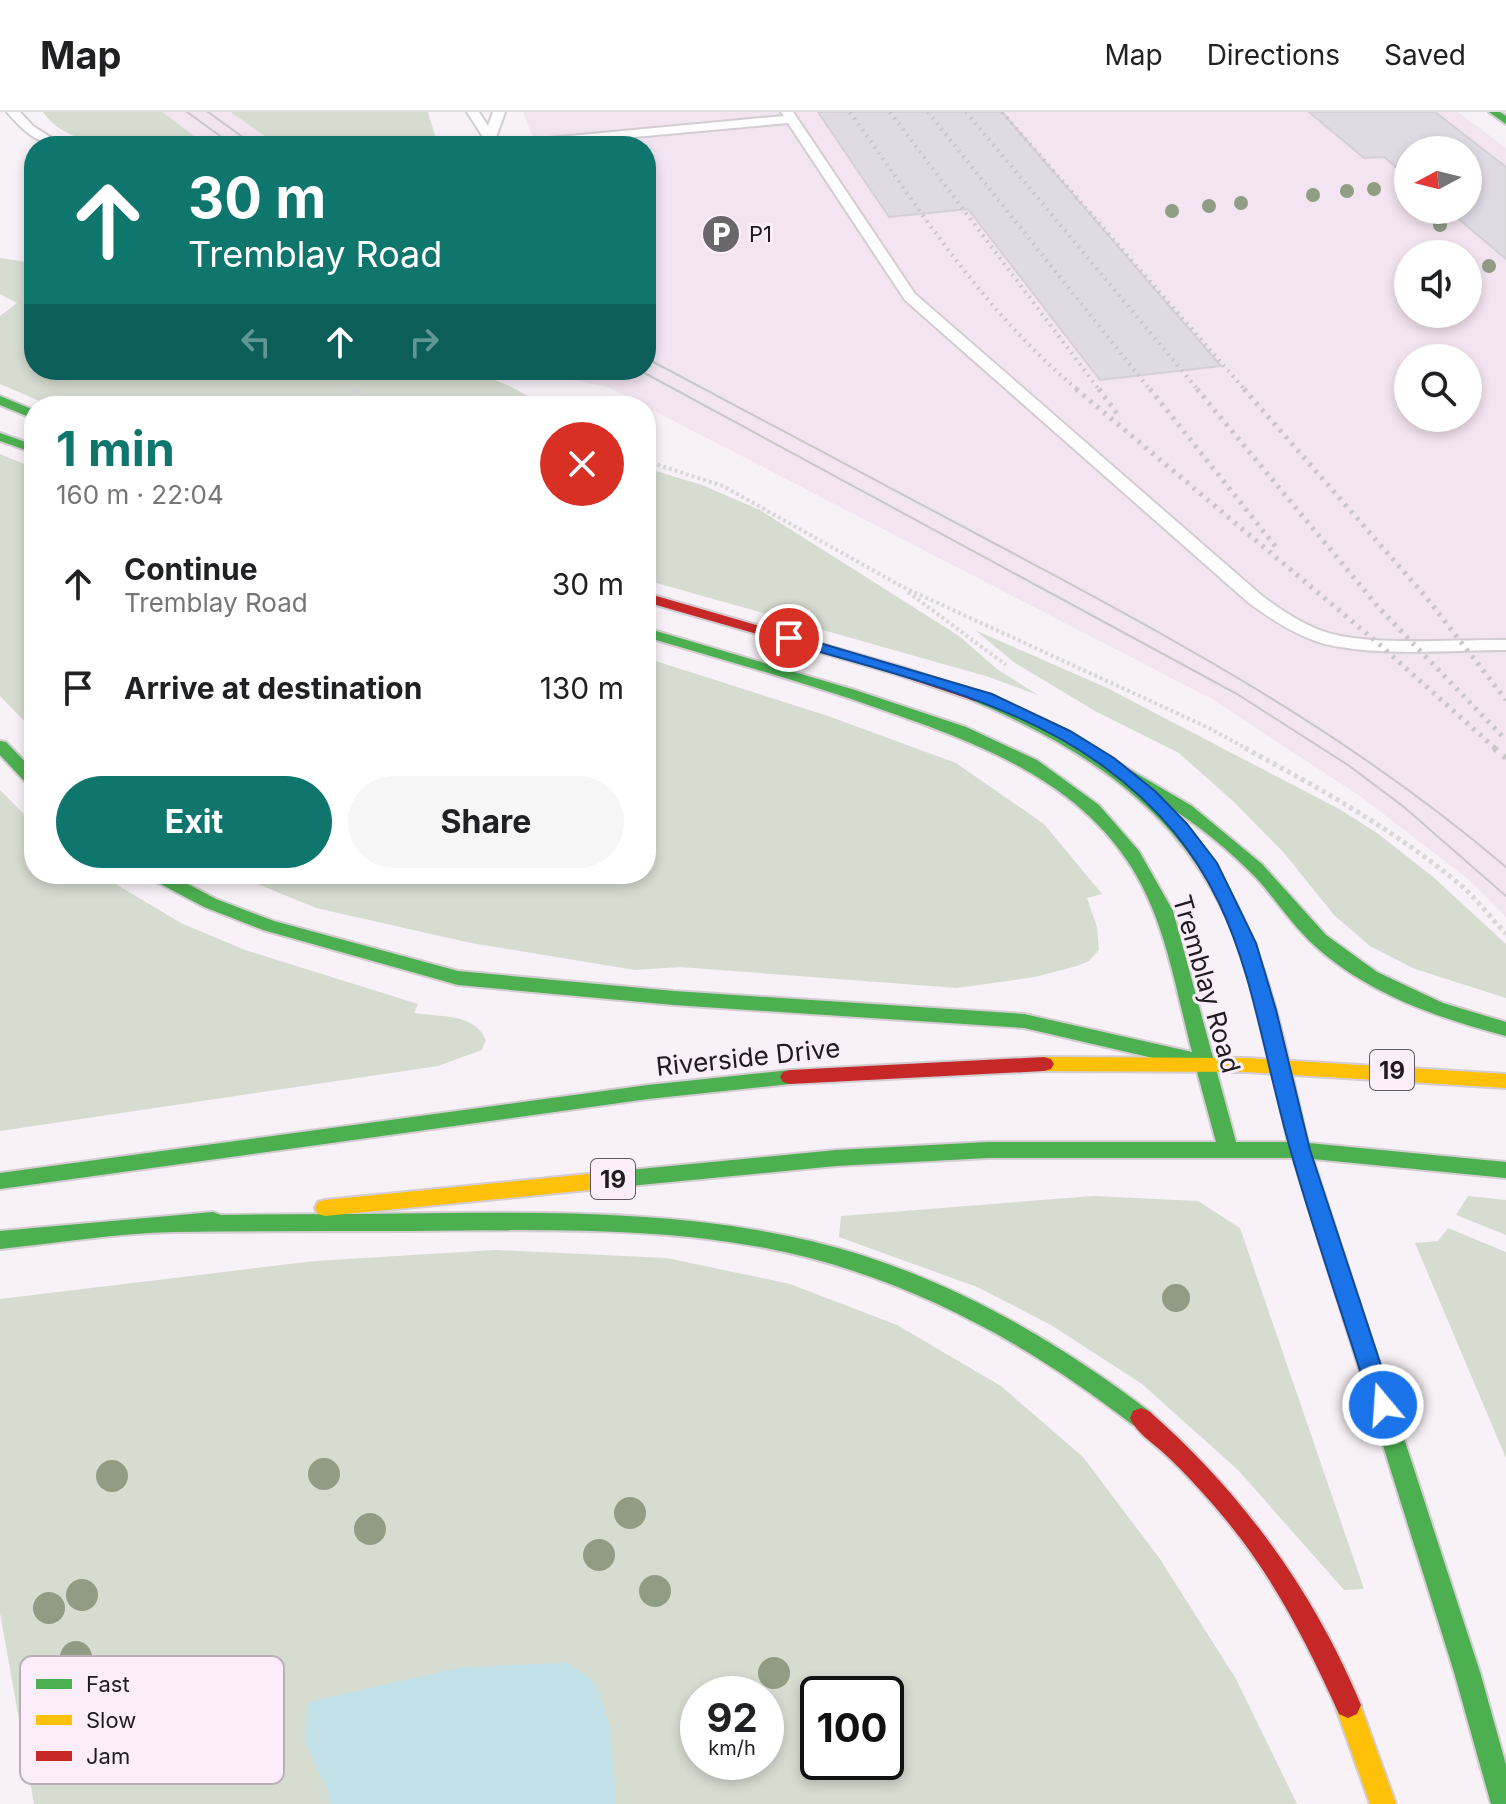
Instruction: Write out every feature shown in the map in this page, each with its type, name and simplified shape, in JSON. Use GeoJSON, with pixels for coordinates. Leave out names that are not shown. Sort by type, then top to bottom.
{"type":"FeatureCollection","features":[{"type":"Feature","properties":{"kind":"main road"},"geometry":{"type":"LineString","coordinates":[[1494,112],[1506,121]]}},
{"type":"Feature","properties":{"kind":"main road"},"geometry":{"type":"LineString","coordinates":[[0,400],[24,411]]}},
{"type":"Feature","properties":{"kind":"main road"},"geometry":{"type":"LineString","coordinates":[[0,437],[24,445]]}},
{"type":"Feature","properties":{"kind":"main road","name":"Tremblay Road"},"geometry":{"type":"LineString","coordinates":[[656,600],[987,698],[1065,735],[1108,762],[1150,796],[1209,863],[1247,943],[1267,1010],[1277,1064],[1300,1150],[1462,1657],[1504,1804]]}},
{"type":"Feature","properties":{"kind":"main road","name":"Tremblay Road"},"geometry":{"type":"LineString","coordinates":[[656,635],[816,682],[971,734],[1026,761],[1079,797],[1120,837],[1146,876],[1164,911],[1227,1147]]}},
{"type":"Feature","properties":{"kind":"main road"},"geometry":{"type":"LineString","coordinates":[[0,746],[24,771]]}},
{"type":"Feature","properties":{"kind":"main road"},"geometry":{"type":"LineString","coordinates":[[1108,762],[1162,792],[1256,867],[1328,947],[1365,974],[1410,1000],[1506,1029]]}},
{"type":"Feature","properties":{"kind":"main road"},"geometry":{"type":"LineString","coordinates":[[174,884],[210,903],[269,926],[458,978],[674,998],[1024,1021],[1203,1062]]}},
{"type":"Feature","properties":{"kind":"main road","name":"Riverside Drive"},"geometry":{"type":"LineString","coordinates":[[0,1181],[652,1092],[813,1075],[929,1068],[1203,1062],[1378,1069],[1506,1081]]}},
{"type":"Feature","properties":{"kind":"main road","name":"19"},"geometry":{"type":"LineString","coordinates":[[0,1240],[836,1158],[988,1150],[1227,1147],[1300,1150],[1506,1170]]}},
{"type":"Feature","properties":{"kind":"main road"},"geometry":{"type":"LineString","coordinates":[[177,1224],[563,1221],[691,1228],[796,1244],[871,1266],[950,1297],[1016,1329],[1085,1373],[1156,1428],[1221,1494],[1275,1566],[1325,1655],[1367,1749],[1383,1804]]}},
{"type":"Feature","properties":{"kind":"lane"},"geometry":{"type":"LineString","coordinates":[[13,112],[29,129],[41,136]]}},
{"type":"Feature","properties":{"kind":"lane"},"geometry":{"type":"LineString","coordinates":[[473,112],[487,136]]}},
{"type":"Feature","properties":{"kind":"lane"},"geometry":{"type":"LineString","coordinates":[[493,136],[499,112]]}},
{"type":"Feature","properties":{"kind":"lane"},"geometry":{"type":"LineString","coordinates":[[566,136],[789,115],[910,297],[1255,599],[1281,618],[1328,639],[1379,644],[1506,645]]}},
{"type":"Feature","properties":{"kind":"path"},"geometry":{"type":"LineString","coordinates":[[329,380],[367,396]]}},
{"type":"Feature","properties":{"kind":"path"},"geometry":{"type":"LineString","coordinates":[[656,464],[737,493],[901,586],[1209,728],[1292,773],[1367,817],[1415,851],[1466,890],[1506,934]]}},
{"type":"Feature","properties":{"kind":"path"},"geometry":{"type":"LineString","coordinates":[[901,586],[1017,673]]}},
{"type":"Feature","properties":{"kind":"shaded area"},"geometry":{"type":"Polygon","coordinates":[[[43,112],[162,112],[194,136],[73,136],[57,127],[43,112]]]}},
{"type":"Feature","properties":{"kind":"shaded area"},"geometry":{"type":"Polygon","coordinates":[[[162,112],[229,112],[264,136],[194,136],[162,112]]]}},
{"type":"Feature","properties":{"kind":"shaded area"},"geometry":{"type":"Polygon","coordinates":[[[230,112],[428,112],[435,136],[265,136],[230,112]]]}},
{"type":"Feature","properties":{"kind":"shaded area"},"geometry":{"type":"Polygon","coordinates":[[[523,112],[1458,112],[1506,148],[1506,917],[1467,878],[1360,796],[1212,699],[656,412],[656,396],[625,396],[608,387],[573,380],[656,380],[656,136],[534,136],[523,112]]]}},
{"type":"Feature","properties":{"kind":"shaded area"},"geometry":{"type":"Polygon","coordinates":[[[0,258],[24,262],[24,380],[494,380],[528,396],[28,396],[0,384],[0,316],[17,303],[0,294],[0,258]]]}},
{"type":"Feature","properties":{"kind":"shaded area"},"geometry":{"type":"Polygon","coordinates":[[[0,454],[24,464],[24,721],[0,696],[0,454]]]}},
{"type":"Feature","properties":{"kind":"shaded area"},"geometry":{"type":"Polygon","coordinates":[[[656,471],[702,485],[760,510],[959,636],[997,669],[1038,695],[989,677],[656,583],[656,471]]]}},
{"type":"Feature","properties":{"kind":"shaded area"},"geometry":{"type":"Polygon","coordinates":[[[975,630],[1107,688],[1341,810],[1377,833],[1432,876],[1506,944],[1506,998],[1415,969],[1370,946],[1334,915],[1284,853],[1235,803],[1179,753],[1095,711],[1015,663],[975,630]]]}},
{"type":"Feature","properties":{"kind":"shaded area"},"geometry":{"type":"Polygon","coordinates":[[[656,661],[828,716],[956,763],[1044,824],[1102,894],[1087,898],[1097,927],[1099,950],[1089,961],[1035,977],[957,988],[680,967],[635,970],[471,943],[316,908],[257,884],[656,884],[656,661]]]}},
{"type":"Feature","properties":{"kind":"shaded area"},"geometry":{"type":"Polygon","coordinates":[[[0,790],[24,814],[24,884],[116,884],[181,923],[245,950],[418,1004],[414,1013],[465,1021],[481,1031],[486,1040],[482,1050],[438,1066],[0,1131],[0,790]]]}},
{"type":"Feature","properties":{"kind":"shaded area"},"geometry":{"type":"Polygon","coordinates":[[[1093,1196],[1198,1201],[1240,1228],[1364,1589],[1344,1590],[1238,1470],[1142,1384],[1051,1325],[977,1287],[839,1237],[841,1216],[1093,1196]]]}},
{"type":"Feature","properties":{"kind":"shaded area"},"geometry":{"type":"Polygon","coordinates":[[[1468,1196],[1506,1200],[1506,1235],[1456,1215],[1468,1196]]]}},
{"type":"Feature","properties":{"kind":"shaded area"},"geometry":{"type":"Polygon","coordinates":[[[1448,1228],[1506,1252],[1506,1458],[1415,1243],[1438,1241],[1448,1228]]]}},
{"type":"Feature","properties":{"kind":"shaded area"},"geometry":{"type":"Polygon","coordinates":[[[495,1250],[667,1258],[790,1284],[897,1325],[1001,1386],[1083,1457],[1160,1559],[1236,1679],[1297,1804],[34,1804],[30,1784],[284,1784],[284,1656],[20,1656],[20,1725],[0,1613],[0,1299],[315,1261],[495,1250]]]}},
{"type":"Feature","properties":{"kind":"water"},"geometry":{"type":"Polygon","coordinates":[[[567,1663],[594,1681],[610,1726],[616,1804],[329,1804],[328,1791],[305,1742],[308,1702],[463,1667],[567,1663]]]}},
{"type":"Feature","properties":{"kind":"building"},"geometry":{"type":"Polygon","coordinates":[[[818,112],[1002,112],[1221,366],[1100,380],[968,209],[889,217],[818,112]]]}},
{"type":"Feature","properties":{"kind":"building"},"geometry":{"type":"Polygon","coordinates":[[[1309,112],[1435,112],[1466,136],[1394,136],[1394,165],[1384,157],[1364,158],[1309,112]]]}},
{"type":"Feature","properties":{"kind":"building"},"geometry":{"type":"Polygon","coordinates":[[[1482,148],[1506,167],[1506,259],[1465,224],[1482,224],[1482,148]]]}},
{"type":"Feature","properties":{"kind":"tram line"},"geometry":{"type":"LineString","coordinates":[[187,112],[220,136]]}},
{"type":"Feature","properties":{"kind":"tram line"},"geometry":{"type":"LineString","coordinates":[[208,112],[241,136]]}},
{"type":"Feature","properties":{"kind":"tram line"},"geometry":{"type":"LineString","coordinates":[[656,363],[1201,656],[1388,775],[1506,867]]}},
{"type":"Feature","properties":{"kind":"tram line"},"geometry":{"type":"LineString","coordinates":[[656,379],[1237,694],[1348,765],[1404,807],[1506,896]]}},
{"type":"Feature","properties":{"kind":"railway"},"geometry":{"type":"LineString","coordinates":[[850,112],[983,294],[1013,328],[1079,391]]}},
{"type":"Feature","properties":{"kind":"railway"},"geometry":{"type":"LineString","coordinates":[[890,112],[1100,391]]}},
{"type":"Feature","properties":{"kind":"railway"},"geometry":{"type":"LineString","coordinates":[[928,112],[1151,391]]}},
{"type":"Feature","properties":{"kind":"railway"},"geometry":{"type":"LineString","coordinates":[[966,112],[1199,391]]}},
{"type":"Feature","properties":{"kind":"railway"},"geometry":{"type":"LineString","coordinates":[[1002,112],[1246,391]]}},
{"type":"Feature","properties":{"kind":"railway"},"geometry":{"type":"LineString","coordinates":[[1076,389],[1379,644],[1497,750]]}},
{"type":"Feature","properties":{"kind":"railway"},"geometry":{"type":"LineString","coordinates":[[1099,389],[1118,415]]}},
{"type":"Feature","properties":{"kind":"railway"},"geometry":{"type":"LineString","coordinates":[[1150,389],[1276,547]]}},
{"type":"Feature","properties":{"kind":"railway"},"geometry":{"type":"LineString","coordinates":[[1197,389],[1380,609],[1506,740]]}},
{"type":"Feature","properties":{"kind":"railway"},"geometry":{"type":"LineString","coordinates":[[1244,389],[1426,597],[1506,700]]}},
{"type":"Feature","properties":{"kind":"railway"},"geometry":{"type":"LineString","coordinates":[[1494,748],[1506,758]]}},
{"type":"Feature","properties":{"kind":"traffic: fast"},"geometry":{"type":"LineString","coordinates":[[1494,112],[1506,121]]}},
{"type":"Feature","properties":{"kind":"traffic: fast"},"geometry":{"type":"LineString","coordinates":[[0,400],[24,411]]}},
{"type":"Feature","properties":{"kind":"traffic: fast"},"geometry":{"type":"LineString","coordinates":[[0,437],[24,445]]}},
{"type":"Feature","properties":{"kind":"traffic: fast"},"geometry":{"type":"LineString","coordinates":[[656,635],[850,693],[960,731],[1031,764],[1093,809],[1133,855],[1164,911],[1227,1147]]}},
{"type":"Feature","properties":{"kind":"traffic: fast"},"geometry":{"type":"LineString","coordinates":[[974,696],[1051,730],[1121,774],[1181,830],[1206,863],[1228,900],[1253,959],[1271,1022],[1300,1150]]}},
{"type":"Feature","properties":{"kind":"traffic: fast"},"geometry":{"type":"LineString","coordinates":[[0,746],[24,771]]}},
{"type":"Feature","properties":{"kind":"traffic: fast"},"geometry":{"type":"LineString","coordinates":[[1108,762],[1167,797],[1222,837],[1256,868],[1320,940],[1350,964],[1414,998],[1459,1016],[1506,1029]]}},
{"type":"Feature","properties":{"kind":"traffic: fast"},"geometry":{"type":"LineString","coordinates":[[174,884],[210,903],[269,926],[458,978],[674,998],[1024,1021],[1203,1062]]}},
{"type":"Feature","properties":{"kind":"traffic: fast"},"geometry":{"type":"LineString","coordinates":[[0,1181],[648,1092],[790,1077]]}},
{"type":"Feature","properties":{"kind":"traffic: fast"},"geometry":{"type":"LineString","coordinates":[[598,1181],[836,1158],[988,1150],[1300,1150],[1506,1170]]}},
{"type":"Feature","properties":{"kind":"traffic: fast"},"geometry":{"type":"LineString","coordinates":[[1300,1150],[1467,1672],[1504,1804]]}},
{"type":"Feature","properties":{"kind":"traffic: fast"},"geometry":{"type":"LineString","coordinates":[[0,1240],[213,1220]]}},
{"type":"Feature","properties":{"kind":"traffic: fast"},"geometry":{"type":"LineString","coordinates":[[177,1224],[567,1222],[684,1228],[762,1239],[865,1265],[963,1305],[1055,1356],[1141,1418]]}},
{"type":"Feature","properties":{"kind":"traffic: slow"},"geometry":{"type":"LineString","coordinates":[[1044,1064],[1247,1065],[1506,1081]]}},
{"type":"Feature","properties":{"kind":"traffic: slow"},"geometry":{"type":"LineString","coordinates":[[325,1208],[598,1181]]}},
{"type":"Feature","properties":{"kind":"traffic: slow"},"geometry":{"type":"LineString","coordinates":[[1348,1705],[1383,1804]]}},
{"type":"Feature","properties":{"kind":"traffic: jam"},"geometry":{"type":"LineString","coordinates":[[656,600],[900,671],[974,696]]}},
{"type":"Feature","properties":{"kind":"traffic: jam"},"geometry":{"type":"LineString","coordinates":[[790,1077],[1044,1064]]}},
{"type":"Feature","properties":{"kind":"traffic: jam"},"geometry":{"type":"LineString","coordinates":[[1141,1418],[1206,1480],[1262,1549],[1309,1624],[1348,1705]]}},
{"type":"Feature","properties":{"kind":"place","name":"P1"},"geometry":{"type":"Point","coordinates":[721,234]}},
{"type":"Feature","properties":{"kind":"route"},"geometry":{"type":"LineString","coordinates":[[789,638],[987,698],[1065,735],[1108,762],[1150,796],[1209,863],[1247,943],[1267,1010],[1277,1064],[1300,1150],[1383,1405]]}}]}
